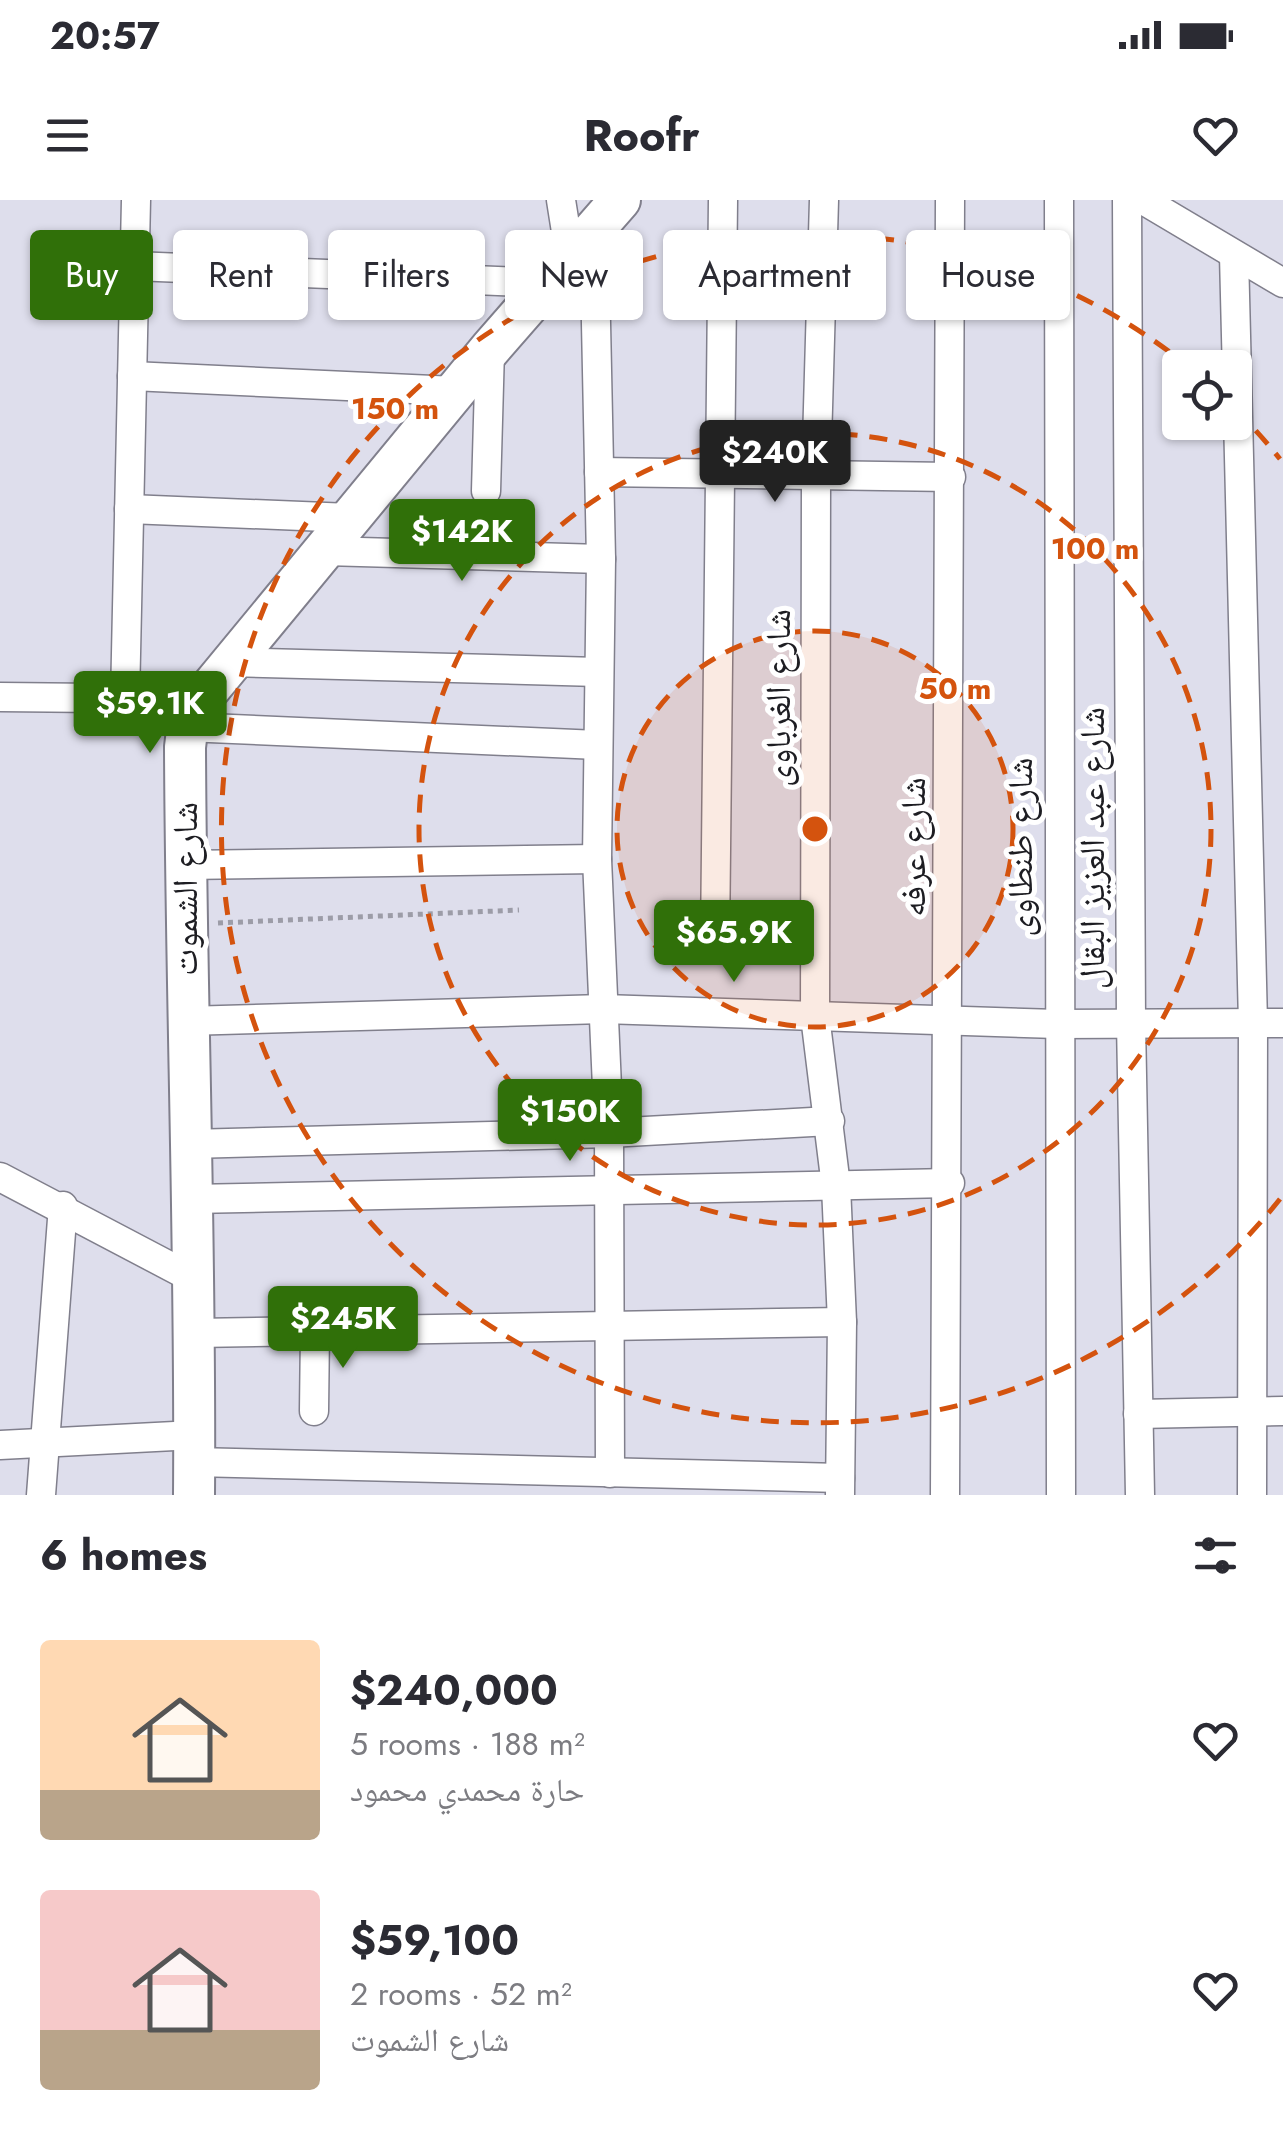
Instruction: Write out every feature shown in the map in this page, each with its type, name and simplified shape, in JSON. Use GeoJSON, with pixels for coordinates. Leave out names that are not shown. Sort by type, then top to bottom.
{"type":"FeatureCollection","features":[{"type":"Feature","properties":{"kind":"street"},"geometry":{"type":"LineString","coordinates":[[135,230],[136,200]]}},
{"type":"Feature","properties":{"kind":"street"},"geometry":{"type":"LineString","coordinates":[[562,200],[577,230]]}},
{"type":"Feature","properties":{"kind":"street"},"geometry":{"type":"LineString","coordinates":[[714,942],[723,200]]}},
{"type":"Feature","properties":{"kind":"street","name":"شارع الغرباوى"},"geometry":{"type":"LineString","coordinates":[[824,200],[816,476],[815,1016],[836,1186],[842,1322],[840,1487]]}},
{"type":"Feature","properties":{"kind":"street","name":"شارع عرفه"},"geometry":{"type":"LineString","coordinates":[[945,1495],[951,1021],[950,200]]}},
{"type":"Feature","properties":{"kind":"street","name":"شارع طنطاوى"},"geometry":{"type":"LineString","coordinates":[[1059,200],[1057,1024],[1061,1495]]}},
{"type":"Feature","properties":{"kind":"street","name":"شارع عبد العزيز البقال"},"geometry":{"type":"LineString","coordinates":[[1127,200],[1131,1023],[1140,1495]]}},
{"type":"Feature","properties":{"kind":"street"},"geometry":{"type":"LineString","coordinates":[[1143,200],[1234,255],[1278,271]]}},
{"type":"Feature","properties":{"kind":"street"},"geometry":{"type":"LineString","coordinates":[[153,265],[505,246]]}},
{"type":"Feature","properties":{"kind":"street"},"geometry":{"type":"LineString","coordinates":[[1234,255],[1253,1023],[1252,1495]]}},
{"type":"Feature","properties":{"kind":"street"},"geometry":{"type":"LineString","coordinates":[[125,699],[133,320]]}},
{"type":"Feature","properties":{"kind":"street"},"geometry":{"type":"LineString","coordinates":[[192,713],[229,662],[515,320]]}},
{"type":"Feature","properties":{"kind":"street"},"geometry":{"type":"LineString","coordinates":[[589,320],[600,472],[597,859],[609,1132],[610,1473]]}},
{"type":"Feature","properties":{"kind":"street"},"geometry":{"type":"LineString","coordinates":[[486,491],[490,349]]}},
{"type":"Feature","properties":{"kind":"street"},"geometry":{"type":"LineString","coordinates":[[132,376],[455,391]]}},
{"type":"Feature","properties":{"kind":"street"},"geometry":{"type":"LineString","coordinates":[[600,472],[951,477]]}},
{"type":"Feature","properties":{"kind":"street"},"geometry":{"type":"LineString","coordinates":[[129,509],[350,518]]}},
{"type":"Feature","properties":{"kind":"street"},"geometry":{"type":"LineString","coordinates":[[325,551],[601,559]]}},
{"type":"Feature","properties":{"kind":"street"},"geometry":{"type":"LineString","coordinates":[[229,662],[598,672]]}},
{"type":"Feature","properties":{"kind":"street"},"geometry":{"type":"LineString","coordinates":[[0,697],[125,699],[192,713],[598,746]]}},
{"type":"Feature","properties":{"kind":"street","name":"شارع الشموت"},"geometry":{"type":"LineString","coordinates":[[192,713],[185,865],[186,1021],[196,1280],[194,1464]]}},
{"type":"Feature","properties":{"kind":"street"},"geometry":{"type":"LineString","coordinates":[[185,865],[597,859]]}},
{"type":"Feature","properties":{"kind":"street"},"geometry":{"type":"LineString","coordinates":[[186,1021],[604,1009],[1057,1024],[1283,1022]]}},
{"type":"Feature","properties":{"kind":"street"},"geometry":{"type":"LineString","coordinates":[[190,1144],[609,1132],[830,1121]]}},
{"type":"Feature","properties":{"kind":"street"},"geometry":{"type":"LineString","coordinates":[[0,1177],[62,1206],[196,1280]]}},
{"type":"Feature","properties":{"kind":"street"},"geometry":{"type":"LineString","coordinates":[[191,1199],[950,1184]]}},
{"type":"Feature","properties":{"kind":"street"},"geometry":{"type":"LineString","coordinates":[[41,1495],[62,1206]]}},
{"type":"Feature","properties":{"kind":"street"},"geometry":{"type":"LineString","coordinates":[[196,1333],[842,1322]]}},
{"type":"Feature","properties":{"kind":"street"},"geometry":{"type":"LineString","coordinates":[[314,1411],[315,1332]]}},
{"type":"Feature","properties":{"kind":"street"},"geometry":{"type":"LineString","coordinates":[[1138,1414],[1283,1411]]}},
{"type":"Feature","properties":{"kind":"street"},"geometry":{"type":"LineString","coordinates":[[0,1445],[43,1443],[194,1464],[610,1473],[840,1487]]}},
{"type":"Feature","properties":{"kind":"path"},"geometry":{"type":"LineString","coordinates":[[186,924],[519,910]]}}]}
